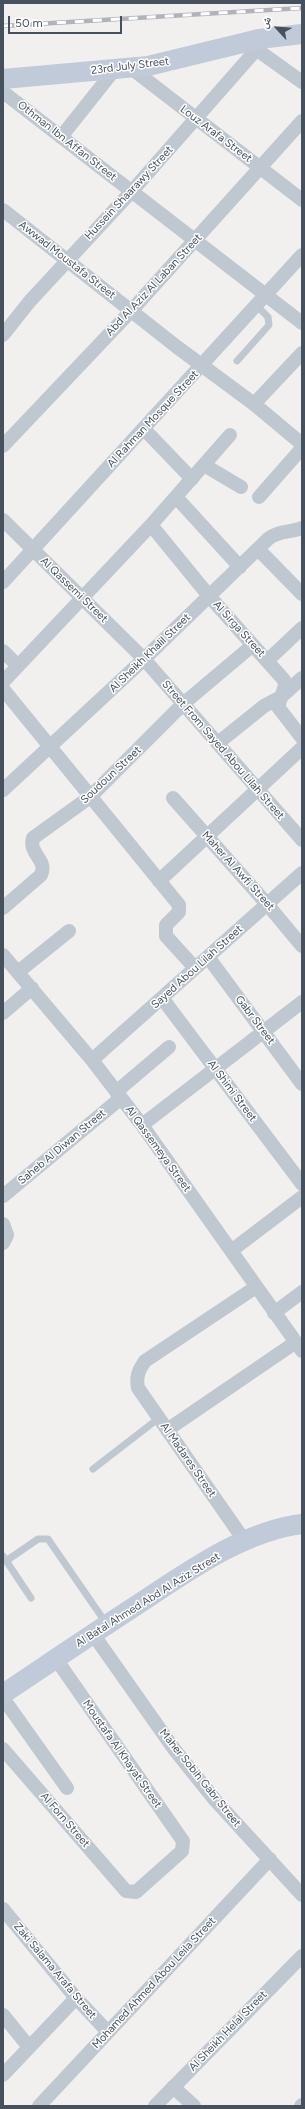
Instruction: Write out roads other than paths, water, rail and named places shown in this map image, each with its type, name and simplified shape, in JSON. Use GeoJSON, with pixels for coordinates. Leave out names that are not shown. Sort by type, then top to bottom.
{"type":"FeatureCollection","features":[{"type":"Feature","properties":{"kind":"main road","name":"23rd July Street"},"geometry":{"type":"LineString","coordinates":[[3,79],[123,69],[169,62],[251,46],[274,36],[302,34]]}},
{"type":"Feature","properties":{"kind":"main road","name":"Al Batal Ahmed Abd Al Aziz Street"},"geometry":{"type":"LineString","coordinates":[[3,1694],[174,1580],[244,1540],[285,1526],[302,1524]]}},
{"type":"Feature","properties":{"kind":"street"},"geometry":{"type":"LineString","coordinates":[[251,46],[302,82]]}},
{"type":"Feature","properties":{"kind":"street","name":"Hussein Shaarawy Street"},"geometry":{"type":"LineString","coordinates":[[3,336],[30,301],[132,191],[196,119],[251,46]]}},
{"type":"Feature","properties":{"kind":"street"},"geometry":{"type":"LineString","coordinates":[[61,136],[123,69]]}},
{"type":"Feature","properties":{"kind":"street","name":"Louz Arafa Street"},"geometry":{"type":"LineString","coordinates":[[123,69],[196,119],[302,200]]}},
{"type":"Feature","properties":{"kind":"street","name":"Othman Ibn Affan Street"},"geometry":{"type":"LineString","coordinates":[[3,92],[302,323]]}},
{"type":"Feature","properties":{"kind":"street","name":"Abd Al Aziz Al Laban Street"},"geometry":{"type":"LineString","coordinates":[[5,438],[131,311],[302,121]]}},
{"type":"Feature","properties":{"kind":"street","name":"Awwad Moustafa Street"},"geometry":{"type":"LineString","coordinates":[[3,210],[202,366],[254,404],[302,444]]}},
{"type":"Feature","properties":{"kind":"street","name":"Al Rahman Mosque Street"},"geometry":{"type":"LineString","coordinates":[[3,582],[33,551],[302,255]]}},
{"type":"Feature","properties":{"kind":"street"},"geometry":{"type":"LineString","coordinates":[[254,404],[302,353]]}},
{"type":"Feature","properties":{"kind":"street"},"geometry":{"type":"LineString","coordinates":[[144,429],[192,479]]}},
{"type":"Feature","properties":{"kind":"street"},"geometry":{"type":"LineString","coordinates":[[3,682],[151,525],[230,435]]}},
{"type":"Feature","properties":{"kind":"street"},"geometry":{"type":"LineString","coordinates":[[259,497],[302,448]]}},
{"type":"Feature","properties":{"kind":"street"},"geometry":{"type":"LineString","coordinates":[[204,465],[241,487]]}},
{"type":"Feature","properties":{"kind":"street"},"geometry":{"type":"LineString","coordinates":[[176,497],[240,567]]}},
{"type":"Feature","properties":{"kind":"street","name":"Al Qassemi Street"},"geometry":{"type":"LineString","coordinates":[[3,520],[144,660]]}},
{"type":"Feature","properties":{"kind":"street","name":"Al Sirga Street"},"geometry":{"type":"LineString","coordinates":[[151,525],[209,596],[284,680],[285,685],[278,707],[302,738]]}},
{"type":"Feature","properties":{"kind":"street","name":"Al Sheikh Khalil Street"},"geometry":{"type":"LineString","coordinates":[[3,790],[51,748],[275,533],[295,531],[302,528]]}},
{"type":"Feature","properties":{"kind":"street"},"geometry":{"type":"LineString","coordinates":[[258,550],[302,594]]}},
{"type":"Feature","properties":{"kind":"street"},"geometry":{"type":"LineString","coordinates":[[268,661],[302,628]]}},
{"type":"Feature","properties":{"kind":"street","name":"Soudoun Street"},"geometry":{"type":"LineString","coordinates":[[3,908],[41,875],[43,871],[43,863],[32,849],[31,844],[33,838],[90,797],[184,704],[253,645]]}},
{"type":"Feature","properties":{"kind":"street"},"geometry":{"type":"LineString","coordinates":[[3,651],[18,666]]}},
{"type":"Feature","properties":{"kind":"street","name":"Street From Sayed Abou Lilah Street"},"geometry":{"type":"LineString","coordinates":[[144,660],[218,742],[302,840]]}},
{"type":"Feature","properties":{"kind":"street"},"geometry":{"type":"LineString","coordinates":[[218,742],[264,706],[281,697],[302,678]]}},
{"type":"Feature","properties":{"kind":"street"},"geometry":{"type":"LineString","coordinates":[[3,688],[179,905],[176,916],[166,925],[166,936],[195,968]]}},
{"type":"Feature","properties":{"kind":"street"},"geometry":{"type":"LineString","coordinates":[[159,881],[302,748]]}},
{"type":"Feature","properties":{"kind":"street","name":"Maher Al Awfi Street"},"geometry":{"type":"LineString","coordinates":[[173,798],[267,904],[302,946]]}},
{"type":"Feature","properties":{"kind":"street","name":"Sayed Abou Lilah Street"},"geometry":{"type":"LineString","coordinates":[[92,1060],[302,873]]}},
{"type":"Feature","properties":{"kind":"street"},"geometry":{"type":"LineString","coordinates":[[18,972],[69,931]]}},
{"type":"Feature","properties":{"kind":"street","name":"Al Qassemeya Street"},"geometry":{"type":"LineString","coordinates":[[3,955],[92,1060],[142,1125],[274,1313],[299,1346]]}},
{"type":"Feature","properties":{"kind":"street","name":"Gabr Street"},"geometry":{"type":"LineString","coordinates":[[208,957],[302,1084]]}},
{"type":"Feature","properties":{"kind":"street"},"geometry":{"type":"LineString","coordinates":[[3,1013],[32,988]]}},
{"type":"Feature","properties":{"kind":"street","name":"Al Shimi Street"},"geometry":{"type":"LineString","coordinates":[[162,998],[302,1184]]}},
{"type":"Feature","properties":{"kind":"street"},"geometry":{"type":"LineString","coordinates":[[142,1125],[302,1002]]}},
{"type":"Feature","properties":{"kind":"street","name":"Saheb Al Diwan Street"},"geometry":{"type":"LineString","coordinates":[[3,1196],[118,1095],[169,1047]]}},
{"type":"Feature","properties":{"kind":"street"},"geometry":{"type":"LineString","coordinates":[[231,1251],[302,1197]]}},
{"type":"Feature","properties":{"kind":"street","name":"Al Madares Street"},"geometry":{"type":"LineString","coordinates":[[244,1540],[138,1388],[136,1378],[138,1370],[145,1361],[256,1287]]}},
{"type":"Feature","properties":{"kind":"street"},"geometry":{"type":"LineString","coordinates":[[274,1313],[302,1292]]}},
{"type":"Feature","properties":{"kind":"street"},"geometry":{"type":"LineString","coordinates":[[168,1430],[299,1346]]}},
{"type":"Feature","properties":{"kind":"street","name":"Maher Sobih Gabr Street"},"geometry":{"type":"LineString","coordinates":[[100,1629],[174,1749],[215,1800],[302,1895]]}},
{"type":"Feature","properties":{"kind":"street","name":"Moustafa Al Khayat Street"},"geometry":{"type":"LineString","coordinates":[[56,1659],[183,1842],[182,1851],[136,1892],[126,1890]]}},
{"type":"Feature","properties":{"kind":"street"},"geometry":{"type":"LineString","coordinates":[[3,1698],[67,1788]]}},
{"type":"Feature","properties":{"kind":"street","name":"Al Forn Street"},"geometry":{"type":"LineString","coordinates":[[3,1749],[126,1890]]}},
{"type":"Feature","properties":{"kind":"street","name":"Mohamed Ahmed Abou Leila Street"},"geometry":{"type":"LineString","coordinates":[[39,2106],[270,1859]]}},
{"type":"Feature","properties":{"kind":"street","name":"Zaki Salama Arafa Street"},"geometry":{"type":"LineString","coordinates":[[3,1909],[76,1998],[108,2032]]}},
{"type":"Feature","properties":{"kind":"street","name":"Al Sheikh Helal Street"},"geometry":{"type":"LineString","coordinates":[[154,2106],[302,1956]]}},
{"type":"Feature","properties":{"kind":"street"},"geometry":{"type":"LineString","coordinates":[[3,2075],[76,1998]]}},
{"type":"Feature","properties":{"kind":"street"},"geometry":{"type":"LineString","coordinates":[[3,2016],[29,2047]]}},
{"type":"Feature","properties":{"kind":"street"},"geometry":{"type":"LineString","coordinates":[[173,2087],[194,2106]]}},
{"type":"Feature","properties":{"kind":"lane"},"geometry":{"type":"LineString","coordinates":[[237,361],[270,325],[268,317],[256,306]]}},
{"type":"Feature","properties":{"kind":"lane"},"geometry":{"type":"LineString","coordinates":[[93,1468],[159,1418]]}},
{"type":"Feature","properties":{"kind":"lane"},"geometry":{"type":"LineString","coordinates":[[31,1598],[4,1558],[38,1539],[48,1539],[100,1629]]}},
{"type":"Feature","properties":{"kind":"railway"},"geometry":{"type":"LineString","coordinates":[[3,26],[302,8]]}}]}
